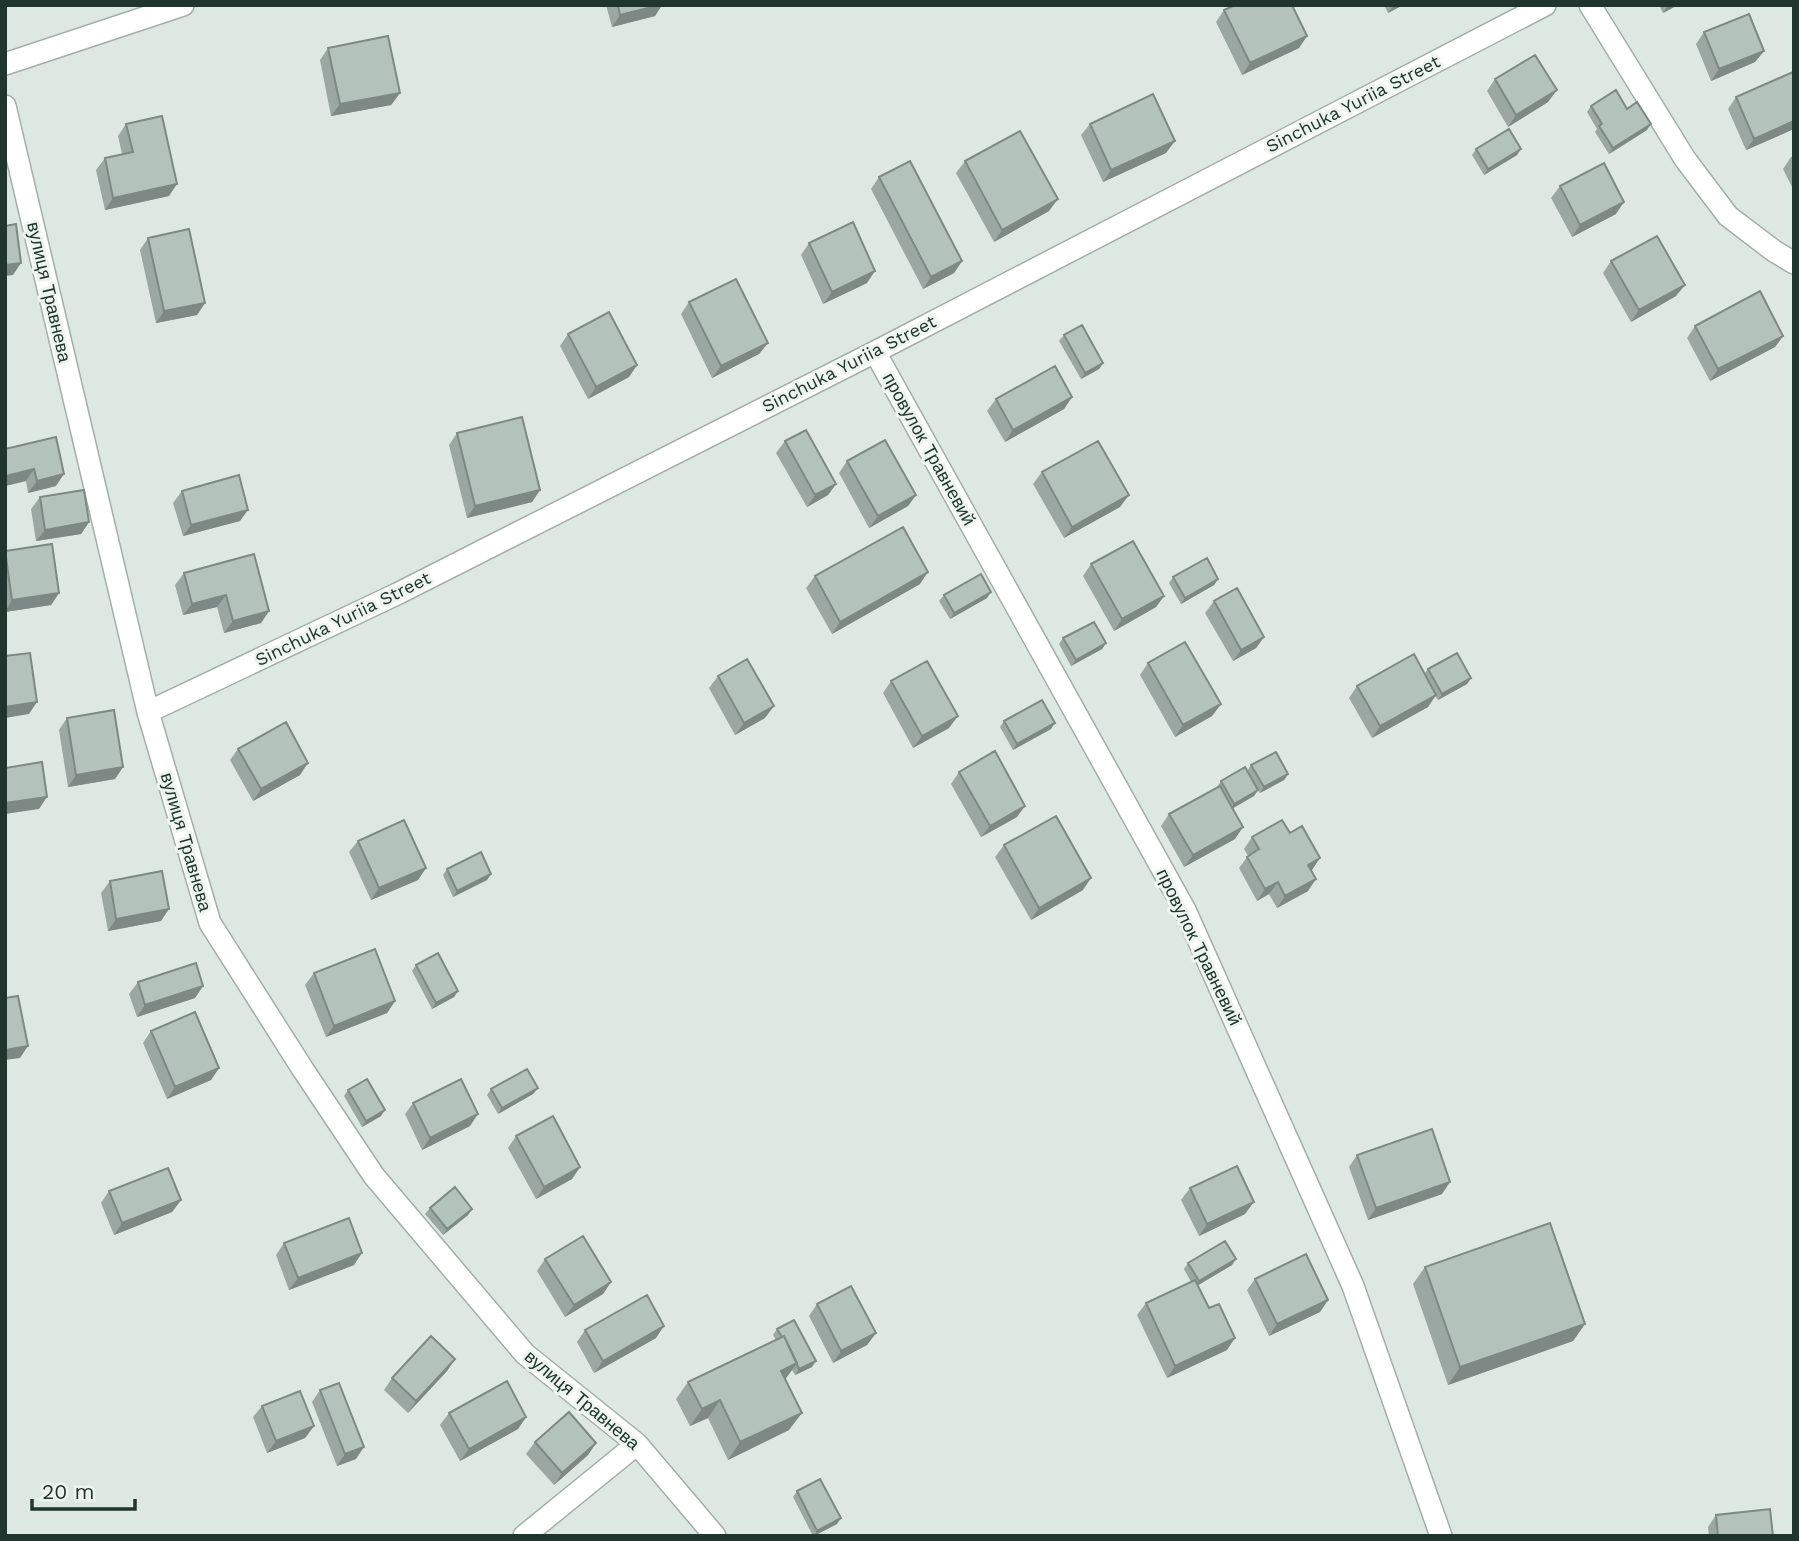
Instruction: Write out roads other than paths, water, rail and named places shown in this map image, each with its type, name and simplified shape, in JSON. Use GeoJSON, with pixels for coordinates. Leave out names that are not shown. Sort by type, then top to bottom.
{"type":"FeatureCollection","features":[{"type":"Feature","properties":{"kind":"street"},"geometry":{"type":"LineString","coordinates":[[5,64],[183,5]]}},
{"type":"Feature","properties":{"kind":"street","name":"Sinchuka Yuriia Street"},"geometry":{"type":"LineString","coordinates":[[148,712],[399,593],[875,352],[1545,5]]}},
{"type":"Feature","properties":{"kind":"street"},"geometry":{"type":"LineString","coordinates":[[1590,5],[1685,159],[1728,216],[1794,264]]}},
{"type":"Feature","properties":{"kind":"street","name":"вулиця Травнева"},"geometry":{"type":"LineString","coordinates":[[5,106],[148,712],[210,923],[374,1176],[525,1354],[637,1444],[715,1536]]}},
{"type":"Feature","properties":{"kind":"street","name":"провулок Травневий"},"geometry":{"type":"LineString","coordinates":[[875,352],[1185,910],[1353,1286],[1441,1536]]}},
{"type":"Feature","properties":{"kind":"street"},"geometry":{"type":"LineString","coordinates":[[524,1536],[637,1444]]}}]}
